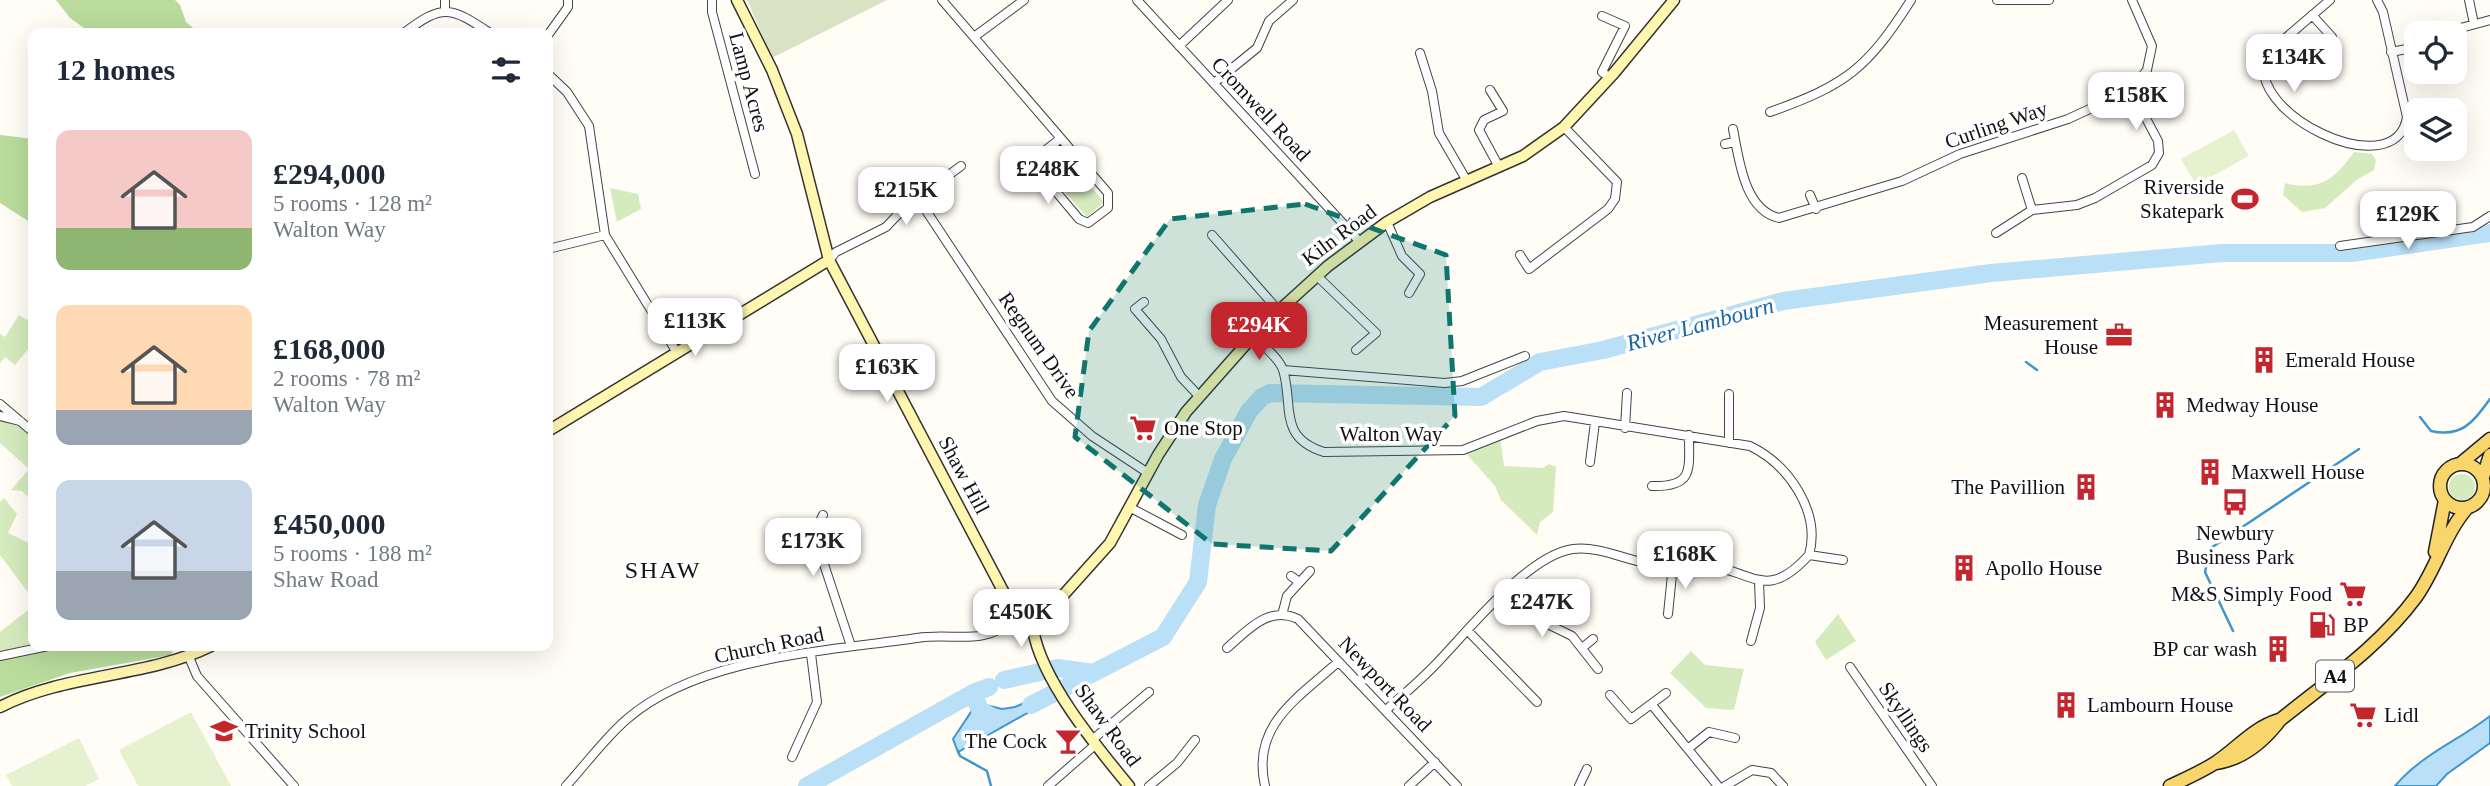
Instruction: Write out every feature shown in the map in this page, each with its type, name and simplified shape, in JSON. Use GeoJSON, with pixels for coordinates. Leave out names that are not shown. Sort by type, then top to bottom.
{"type":"FeatureCollection","features":[{"type":"Feature","properties":{"kind":"main road","name":"A4"},"geometry":{"type":"LineString","coordinates":[[2434,562],[2445,500],[2441,480],[2447,470],[2460,464],[2490,439]]}},
{"type":"Feature","properties":{"kind":"main road","name":"A4"},"geometry":{"type":"LineString","coordinates":[[2170,786],[2216,762],[2232,747],[2264,725],[2280,720],[2388,629],[2415,598],[2450,531],[2467,508],[2482,496],[2483,477],[2490,455]]}},
{"type":"Feature","properties":{"kind":"main road"},"geometry":{"type":"LineString","coordinates":[[2460,464],[2473,467],[2483,477]]}},
{"type":"Feature","properties":{"kind":"main road"},"geometry":{"type":"LineString","coordinates":[[2445,500],[2455,507],[2467,508]]}},
{"type":"Feature","properties":{"kind":"street"},"geometry":{"type":"LineString","coordinates":[[445,0],[445,10]]}},
{"type":"Feature","properties":{"kind":"street"},"geometry":{"type":"LineString","coordinates":[[553,28],[568,7],[568,0]]}},
{"type":"Feature","properties":{"kind":"street","name":"Lamp Acres"},"geometry":{"type":"LineString","coordinates":[[712,0],[712,12],[755,174]]}},
{"type":"Feature","properties":{"kind":"street","name":"Shaw Hill"},"geometry":{"type":"LineString","coordinates":[[737,0],[772,70],[797,134],[829,260],[1012,608],[1014,620]]}},
{"type":"Feature","properties":{"kind":"street"},"geometry":{"type":"LineString","coordinates":[[942,0],[974,37],[1110,198],[1105,212],[1088,223],[1079,219],[1037,169],[1038,156],[1060,139]]}},
{"type":"Feature","properties":{"kind":"street"},"geometry":{"type":"LineString","coordinates":[[974,37],[1024,0]]}},
{"type":"Feature","properties":{"kind":"street","name":"Cromwell Road"},"geometry":{"type":"LineString","coordinates":[[1137,0],[1360,242]]}},
{"type":"Feature","properties":{"kind":"street"},"geometry":{"type":"LineString","coordinates":[[1179,46],[1228,0]]}},
{"type":"Feature","properties":{"kind":"street"},"geometry":{"type":"LineString","coordinates":[[1214,83],[1257,48],[1269,21],[1293,0]]}},
{"type":"Feature","properties":{"kind":"street","name":"Kiln Road"},"geometry":{"type":"LineString","coordinates":[[1033,629],[1110,543],[1148,473],[1198,395],[1278,310],[1387,222],[1538,147],[1564,127],[1610,78],[1674,0]]}},
{"type":"Feature","properties":{"kind":"street"},"geometry":{"type":"LineString","coordinates":[[1770,112],[1825,92],[1857,71],[1910,0]]}},
{"type":"Feature","properties":{"kind":"street"},"geometry":{"type":"LineString","coordinates":[[1997,0],[2049,0]]}},
{"type":"Feature","properties":{"kind":"street"},"geometry":{"type":"LineString","coordinates":[[1996,233],[2032,210],[2077,205],[2095,198],[2152,165],[2159,153],[2158,141],[2131,90],[2147,70],[2152,46],[2132,0]]}},
{"type":"Feature","properties":{"kind":"street"},"geometry":{"type":"LineString","coordinates":[[2330,0],[2274,46],[2264,60],[2265,82],[2292,115],[2328,139],[2353,144],[2377,144],[2390,139],[2404,127],[2407,117],[2383,12],[2376,0]]}},
{"type":"Feature","properties":{"kind":"street"},"geometry":{"type":"LineString","coordinates":[[2469,0],[2474,24]]}},
{"type":"Feature","properties":{"kind":"street"},"geometry":{"type":"LineString","coordinates":[[410,28],[427,15],[445,10],[458,12],[483,28]]}},
{"type":"Feature","properties":{"kind":"street"},"geometry":{"type":"LineString","coordinates":[[2312,15],[2332,37],[2333,46]]}},
{"type":"Feature","properties":{"kind":"street"},"geometry":{"type":"LineString","coordinates":[[1602,16],[1625,26],[1602,72],[1610,78]]}},
{"type":"Feature","properties":{"kind":"street"},"geometry":{"type":"LineString","coordinates":[[2467,26],[2490,20]]}},
{"type":"Feature","properties":{"kind":"street"},"geometry":{"type":"LineString","coordinates":[[2391,52],[2404,50]]}},
{"type":"Feature","properties":{"kind":"street"},"geometry":{"type":"LineString","coordinates":[[1420,53],[1433,91],[1439,133],[1467,181]]}},
{"type":"Feature","properties":{"kind":"street"},"geometry":{"type":"LineString","coordinates":[[553,79],[567,92],[589,126],[605,234],[676,351]]}},
{"type":"Feature","properties":{"kind":"street"},"geometry":{"type":"LineString","coordinates":[[1490,90],[1503,111],[1484,120],[1479,130],[1499,167]]}},
{"type":"Feature","properties":{"kind":"street","name":"Curling Way"},"geometry":{"type":"LineString","coordinates":[[1733,130],[1750,192],[1759,209],[1779,218],[1902,181],[1960,154],[2068,119],[2131,90]]}},
{"type":"Feature","properties":{"kind":"street"},"geometry":{"type":"LineString","coordinates":[[1780,96],[1783,107]]}},
{"type":"Feature","properties":{"kind":"street"},"geometry":{"type":"LineString","coordinates":[[1520,255],[1529,269],[1608,209],[1615,199],[1617,182],[1564,127]]}},
{"type":"Feature","properties":{"kind":"street"},"geometry":{"type":"LineString","coordinates":[[1725,144],[1735,142]]}},
{"type":"Feature","properties":{"kind":"street"},"geometry":{"type":"LineString","coordinates":[[553,428],[829,260],[836,252],[886,227],[905,207],[961,166]]}},
{"type":"Feature","properties":{"kind":"street"},"geometry":{"type":"LineString","coordinates":[[2022,178],[2032,210]]}},
{"type":"Feature","properties":{"kind":"street"},"geometry":{"type":"LineString","coordinates":[[1810,195],[1816,209]]}},
{"type":"Feature","properties":{"kind":"street","name":"Regnum Drive"},"geometry":{"type":"LineString","coordinates":[[927,212],[1052,401],[1092,436],[1148,473]]}},
{"type":"Feature","properties":{"kind":"street"},"geometry":{"type":"LineString","coordinates":[[2340,246],[2473,227],[2490,216]]}},
{"type":"Feature","properties":{"kind":"street"},"geometry":{"type":"LineString","coordinates":[[1387,222],[1402,256],[1420,274],[1409,293]]}},
{"type":"Feature","properties":{"kind":"street"},"geometry":{"type":"LineString","coordinates":[[553,248],[605,234]]}},
{"type":"Feature","properties":{"kind":"street"},"geometry":{"type":"LineString","coordinates":[[1212,235],[1278,310]]}},
{"type":"Feature","properties":{"kind":"street"},"geometry":{"type":"LineString","coordinates":[[1317,276],[1376,333],[1356,350]]}},
{"type":"Feature","properties":{"kind":"street"},"geometry":{"type":"LineString","coordinates":[[1144,302],[1135,309],[1161,339],[1181,377],[1198,395]]}},
{"type":"Feature","properties":{"kind":"street"},"geometry":{"type":"LineString","coordinates":[[1161,339],[1171,333]]}},
{"type":"Feature","properties":{"kind":"street"},"geometry":{"type":"LineString","coordinates":[[1255,337],[1284,373],[1445,383],[1462,381],[1525,356]]}},
{"type":"Feature","properties":{"kind":"street","name":"Walton Way"},"geometry":{"type":"LineString","coordinates":[[1284,373],[1289,420],[1299,436],[1313,447],[1333,453],[1454,451],[1476,446],[1548,417],[1564,416],[1625,428],[1689,435],[1764,453],[1805,503],[1813,525],[1809,555]]}},
{"type":"Feature","properties":{"kind":"street"},"geometry":{"type":"LineString","coordinates":[[1625,428],[1627,393]]}},
{"type":"Feature","properties":{"kind":"street"},"geometry":{"type":"LineString","coordinates":[[1729,394],[1729,443]]}},
{"type":"Feature","properties":{"kind":"street"},"geometry":{"type":"LineString","coordinates":[[0,404],[28,428]]}},
{"type":"Feature","properties":{"kind":"street"},"geometry":{"type":"LineString","coordinates":[[0,416],[20,421]]}},
{"type":"Feature","properties":{"kind":"street"},"geometry":{"type":"LineString","coordinates":[[1590,463],[1595,422]]}},
{"type":"Feature","properties":{"kind":"street"},"geometry":{"type":"LineString","coordinates":[[1652,486],[1672,486],[1683,482],[1688,473],[1689,435]]}},
{"type":"Feature","properties":{"kind":"street"},"geometry":{"type":"LineString","coordinates":[[1131,508],[1182,535]]}},
{"type":"Feature","properties":{"kind":"street"},"geometry":{"type":"LineString","coordinates":[[823,515],[814,534],[851,646]]}},
{"type":"Feature","properties":{"kind":"street"},"geometry":{"type":"LineString","coordinates":[[1386,710],[1421,679],[1504,593],[1552,555],[1573,549],[1596,550],[1647,563],[1706,564],[1769,582],[1787,575],[1809,555],[1843,561]]}},
{"type":"Feature","properties":{"kind":"street"},"geometry":{"type":"LineString","coordinates":[[1668,614],[1673,565]]}},
{"type":"Feature","properties":{"kind":"street"},"geometry":{"type":"LineString","coordinates":[[1227,648],[1259,620],[1282,615],[1284,602],[1310,571]]}},
{"type":"Feature","properties":{"kind":"street"},"geometry":{"type":"LineString","coordinates":[[1291,576],[1299,582]]}},
{"type":"Feature","properties":{"kind":"street"},"geometry":{"type":"LineString","coordinates":[[1751,641],[1760,608],[1759,581]]}},
{"type":"Feature","properties":{"kind":"street"},"geometry":{"type":"LineString","coordinates":[[1504,593],[1527,614],[1550,627],[1564,629],[1598,669]]}},
{"type":"Feature","properties":{"kind":"street","name":"Newport Road"},"geometry":{"type":"LineString","coordinates":[[1282,615],[1298,619],[1457,786]]}},
{"type":"Feature","properties":{"kind":"street"},"geometry":{"type":"LineString","coordinates":[[1014,620],[1033,629]]}},
{"type":"Feature","properties":{"kind":"street","name":"Church Road"},"geometry":{"type":"LineString","coordinates":[[566,786],[628,718],[683,685],[739,666],[851,646],[917,638],[990,636],[1014,620]]}},
{"type":"Feature","properties":{"kind":"street","name":"Shaw Road"},"geometry":{"type":"LineString","coordinates":[[1033,629],[1043,660],[1066,702],[1093,742],[1129,786]]}},
{"type":"Feature","properties":{"kind":"street"},"geometry":{"type":"LineString","coordinates":[[1467,630],[1537,702]]}},
{"type":"Feature","properties":{"kind":"street"},"geometry":{"type":"LineString","coordinates":[[1582,648],[1593,639]]}},
{"type":"Feature","properties":{"kind":"street"},"geometry":{"type":"LineString","coordinates":[[0,656],[28,650]]}},
{"type":"Feature","properties":{"kind":"street"},"geometry":{"type":"LineString","coordinates":[[0,707],[67,683],[189,657],[201,651]]}},
{"type":"Feature","properties":{"kind":"street"},"geometry":{"type":"LineString","coordinates":[[792,757],[817,702],[811,654]]}},
{"type":"Feature","properties":{"kind":"street"},"geometry":{"type":"LineString","coordinates":[[189,657],[197,676],[294,786]]}},
{"type":"Feature","properties":{"kind":"street"},"geometry":{"type":"LineString","coordinates":[[1265,786],[1262,750],[1269,731],[1280,714],[1338,662]]}},
{"type":"Feature","properties":{"kind":"street","name":"Skyllings"},"geometry":{"type":"LineString","coordinates":[[1850,667],[1932,786]]}},
{"type":"Feature","properties":{"kind":"street"},"geometry":{"type":"LineString","coordinates":[[1048,786],[1149,692]]}},
{"type":"Feature","properties":{"kind":"street"},"geometry":{"type":"LineString","coordinates":[[1610,695],[1631,719],[1666,693]]}},
{"type":"Feature","properties":{"kind":"street"},"geometry":{"type":"LineString","coordinates":[[1652,705],[1718,786]]}},
{"type":"Feature","properties":{"kind":"street"},"geometry":{"type":"LineString","coordinates":[[1689,748],[1709,732],[1735,738]]}},
{"type":"Feature","properties":{"kind":"street"},"geometry":{"type":"LineString","coordinates":[[1149,786],[1177,763],[1195,740]]}},
{"type":"Feature","properties":{"kind":"street"},"geometry":{"type":"LineString","coordinates":[[1409,786],[1435,762]]}},
{"type":"Feature","properties":{"kind":"street"},"geometry":{"type":"LineString","coordinates":[[1571,786],[1578,786],[1587,769]]}},
{"type":"Feature","properties":{"kind":"street"},"geometry":{"type":"LineString","coordinates":[[1725,786],[1752,770],[1771,773],[1783,786]]}},
{"type":"Feature","properties":{"kind":"highlighted area"},"geometry":{"type":"Polygon","coordinates":[[[1305,204],[1446,255],[1455,416],[1331,551],[1212,544],[1075,437],[1089,331],[1170,219],[1305,204]]]}},
{"type":"Feature","properties":{"kind":"green space"},"geometry":{"type":"Polygon","coordinates":[[[56,0],[175,0],[180,5],[186,22],[193,28],[84,28],[70,18],[56,0]]]}},
{"type":"Feature","properties":{"kind":"green space"},"geometry":{"type":"Polygon","coordinates":[[[747,0],[887,0],[772,58],[747,0]]]}},
{"type":"Feature","properties":{"kind":"green space"},"geometry":{"type":"Polygon","coordinates":[[[2234,130],[2249,156],[2196,185],[2181,159],[2234,130]]]}},
{"type":"Feature","properties":{"kind":"green space"},"geometry":{"type":"Polygon","coordinates":[[[0,135],[28,138],[28,221],[0,203],[0,135]]]}},
{"type":"Feature","properties":{"kind":"green space"},"geometry":{"type":"Polygon","coordinates":[[[1059,151],[1104,202],[1087,217],[1042,166],[1059,151]]]}},
{"type":"Feature","properties":{"kind":"green space"},"geometry":{"type":"Polygon","coordinates":[[[2354,152],[2372,154],[2376,160],[2374,170],[2358,179],[2325,208],[2302,212],[2283,195],[2285,183],[2307,186],[2325,181],[2340,170],[2354,152]]]}},
{"type":"Feature","properties":{"kind":"green space"},"geometry":{"type":"Polygon","coordinates":[[[610,188],[638,194],[641,209],[617,222],[610,188]]]}},
{"type":"Feature","properties":{"kind":"green space"},"geometry":{"type":"Polygon","coordinates":[[[19,315],[27,320],[28,349],[15,365],[5,357],[0,363],[0,334],[5,337],[19,315]]]}},
{"type":"Feature","properties":{"kind":"green space"},"geometry":{"type":"Polygon","coordinates":[[[0,417],[20,422],[28,429],[28,468],[0,443],[0,417]]]}},
{"type":"Feature","properties":{"kind":"green space"},"geometry":{"type":"Polygon","coordinates":[[[1500,436],[1504,466],[1543,468],[1549,464],[1556,467],[1553,512],[1540,522],[1537,535],[1501,500],[1495,486],[1463,450],[1484,446],[1500,436]]]}},
{"type":"Feature","properties":{"kind":"green space"},"geometry":{"type":"Polygon","coordinates":[[[28,470],[28,497],[22,491],[11,490],[28,470]]]}},
{"type":"Feature","properties":{"kind":"green space"},"geometry":{"type":"Polygon","coordinates":[[[2462,474],[2471,478],[2475,487],[2471,496],[2462,500],[2453,496],[2449,487],[2453,478],[2462,474]]]}},
{"type":"Feature","properties":{"kind":"green space"},"geometry":{"type":"Polygon","coordinates":[[[4,498],[17,514],[8,533],[28,543],[28,592],[0,555],[0,502],[4,498]]]}},
{"type":"Feature","properties":{"kind":"green space"},"geometry":{"type":"Polygon","coordinates":[[[28,610],[28,647],[0,655],[0,632],[28,610]]]}},
{"type":"Feature","properties":{"kind":"green space"},"geometry":{"type":"Polygon","coordinates":[[[1838,614],[1856,641],[1826,660],[1815,642],[1838,614]]]}},
{"type":"Feature","properties":{"kind":"green space"},"geometry":{"type":"Polygon","coordinates":[[[38,651],[173,651],[171,655],[70,673],[0,697],[0,657],[17,657],[38,651]]]}},
{"type":"Feature","properties":{"kind":"green space"},"geometry":{"type":"Polygon","coordinates":[[[1691,651],[1705,665],[1744,669],[1734,710],[1706,708],[1670,673],[1691,651]]]}},
{"type":"Feature","properties":{"kind":"green space"},"geometry":{"type":"Polygon","coordinates":[[[191,712],[231,786],[138,786],[119,750],[191,712]]]}},
{"type":"Feature","properties":{"kind":"green space"},"geometry":{"type":"Polygon","coordinates":[[[79,738],[99,779],[85,786],[12,786],[6,775],[79,738]]]}},
{"type":"Feature","properties":{"kind":"water"},"geometry":{"type":"Polygon","coordinates":[[[1049,692],[1052,699],[958,752],[953,739],[977,703],[1002,709],[1015,707],[1049,692]]]}},
{"type":"Feature","properties":{"kind":"water"},"geometry":{"type":"Polygon","coordinates":[[[2490,716],[2490,743],[2447,774],[2436,786],[2395,786],[2428,756],[2490,716]]]}},
{"type":"Feature","properties":{"kind":"waterway","name":"River Lambourn"},"geometry":{"type":"LineString","coordinates":[[1031,705],[1163,637],[1198,582],[1207,505],[1223,459],[1249,411],[1262,397],[1270,393],[1481,397],[1540,362],[1603,350],[1783,301],[1991,273],[2222,253],[2352,253],[2490,233]]}},
{"type":"Feature","properties":{"kind":"waterway"},"geometry":{"type":"LineString","coordinates":[[2026,362],[2037,370]]}},
{"type":"Feature","properties":{"kind":"waterway"},"geometry":{"type":"LineString","coordinates":[[2420,417],[2431,431],[2442,433],[2459,430],[2472,421],[2490,399]]}},
{"type":"Feature","properties":{"kind":"waterway"},"geometry":{"type":"LineString","coordinates":[[2233,631],[2205,572],[2211,548],[2359,449]]}},
{"type":"Feature","properties":{"kind":"waterway","name":"River Lambourn"},"geometry":{"type":"LineString","coordinates":[[1004,680],[1058,668],[1093,673]]}},
{"type":"Feature","properties":{"kind":"waterway","name":"River Lambourn"},"geometry":{"type":"LineString","coordinates":[[973,693],[989,687]]}},
{"type":"Feature","properties":{"kind":"waterway","name":"River Lambourn"},"geometry":{"type":"LineString","coordinates":[[807,786],[973,693],[980,710],[994,718]]}},
{"type":"Feature","properties":{"kind":"waterway"},"geometry":{"type":"LineString","coordinates":[[958,751],[960,756],[987,771],[991,786]]}},
{"type":"Feature","properties":{"kind":"place","name":"Riverside Skatepark"},"geometry":{"type":"Point","coordinates":[2245,199]}},
{"type":"Feature","properties":{"kind":"place","name":"Measurement House"},"geometry":{"type":"Point","coordinates":[2119,335]}},
{"type":"Feature","properties":{"kind":"place","name":"Emerald House"},"geometry":{"type":"Point","coordinates":[2264,360]}},
{"type":"Feature","properties":{"kind":"place","name":"Medway House"},"geometry":{"type":"Point","coordinates":[2165,405]}},
{"type":"Feature","properties":{"kind":"place","name":"One Stop"},"geometry":{"type":"Point","coordinates":[1143,428]}},
{"type":"Feature","properties":{"kind":"place","name":"Maxwell House"},"geometry":{"type":"Point","coordinates":[2210,472]}},
{"type":"Feature","properties":{"kind":"place","name":"The Pavillion"},"geometry":{"type":"Point","coordinates":[2086,487]}},
{"type":"Feature","properties":{"kind":"place","name":"Newbury Business Park"},"geometry":{"type":"Point","coordinates":[2235,502]}},
{"type":"Feature","properties":{"kind":"place","name":"Apollo House"},"geometry":{"type":"Point","coordinates":[1964,568]}},
{"type":"Feature","properties":{"kind":"place","name":"M&S Simply Food"},"geometry":{"type":"Point","coordinates":[2353,594]}},
{"type":"Feature","properties":{"kind":"place","name":"BP"},"geometry":{"type":"Point","coordinates":[2322,625]}},
{"type":"Feature","properties":{"kind":"place","name":"BP car wash"},"geometry":{"type":"Point","coordinates":[2278,649]}},
{"type":"Feature","properties":{"kind":"place","name":"Lambourn House"},"geometry":{"type":"Point","coordinates":[2066,705]}},
{"type":"Feature","properties":{"kind":"place","name":"Lidl"},"geometry":{"type":"Point","coordinates":[2363,715]}},
{"type":"Feature","properties":{"kind":"place","name":"Trinity School"},"geometry":{"type":"Point","coordinates":[224,731]}},
{"type":"Feature","properties":{"kind":"place","name":"The Cock"},"geometry":{"type":"Point","coordinates":[1068,741]}},
{"type":"Feature","properties":{"kind":"district","name":"SHAW"},"geometry":{"type":"Point","coordinates":[663,570]}}]}
